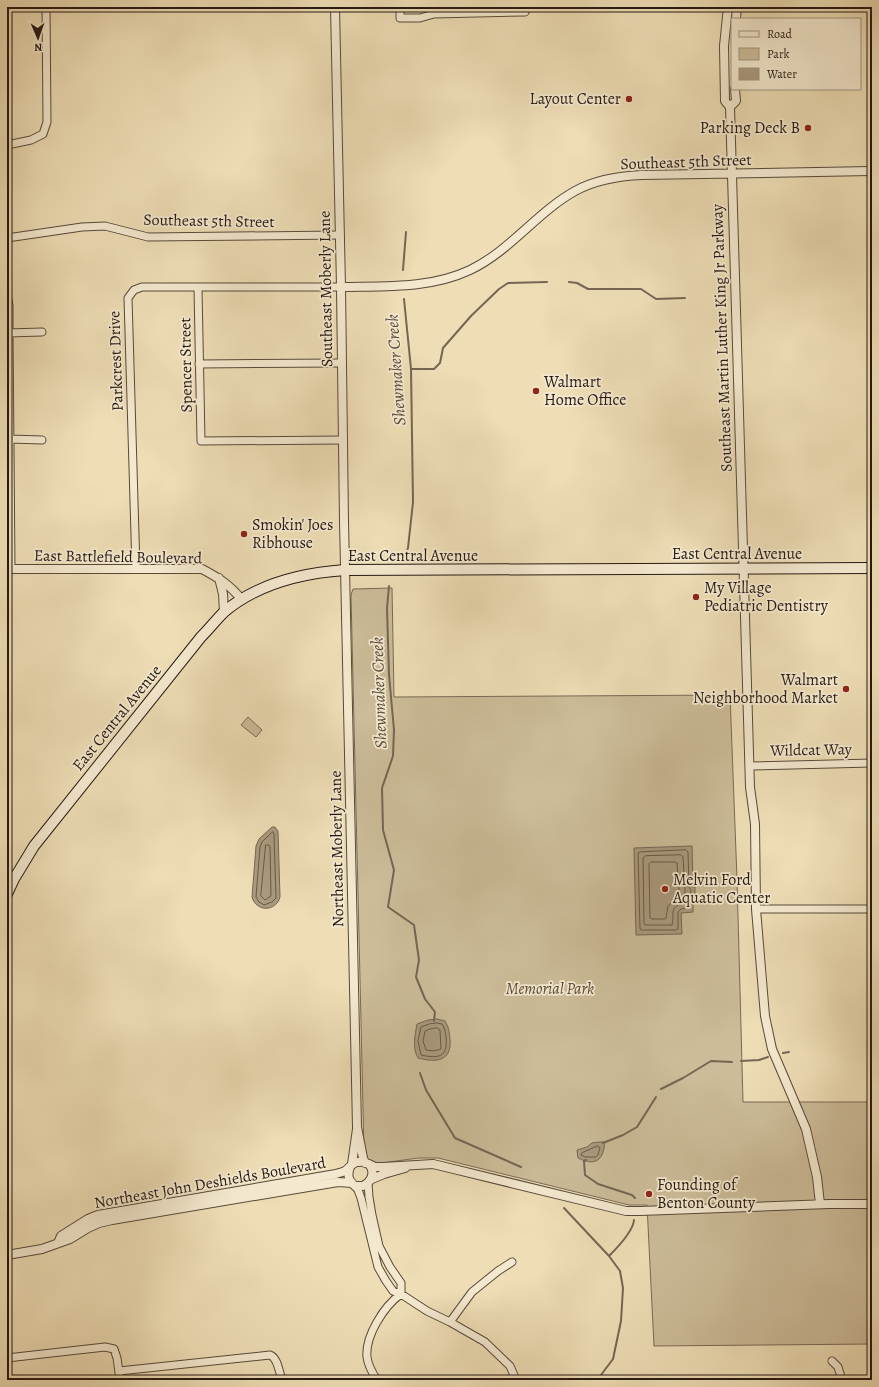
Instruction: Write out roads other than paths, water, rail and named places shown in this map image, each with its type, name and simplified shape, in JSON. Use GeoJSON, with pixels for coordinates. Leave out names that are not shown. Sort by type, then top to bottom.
{"type":"FeatureCollection","features":[{"type":"Feature","properties":{"kind":"main road","name":"East Central Avenue"},"geometry":{"type":"LineString","coordinates":[[7,894],[14,879],[34,846],[201,637],[224,612],[242,600],[270,585],[294,577],[345,570],[872,568]]}},
{"type":"Feature","properties":{"kind":"street"},"geometry":{"type":"LineString","coordinates":[[7,145],[31,140],[42,134],[47,122],[46,7]]}},
{"type":"Feature","properties":{"kind":"street","name":"Southeast Moberly Lane"},"geometry":{"type":"LineString","coordinates":[[335,7],[345,570]]}},
{"type":"Feature","properties":{"kind":"street"},"geometry":{"type":"LineString","coordinates":[[400,7],[400,18],[420,18],[434,14],[525,12]]}},
{"type":"Feature","properties":{"kind":"street","name":"Southeast Martin Luther King Jr Parkway"},"geometry":{"type":"LineString","coordinates":[[728,7],[724,46],[725,101],[730,107],[750,787],[755,824],[756,910],[765,1016],[772,1049],[806,1129],[817,1178],[820,1204]]}},
{"type":"Feature","properties":{"kind":"street"},"geometry":{"type":"LineString","coordinates":[[736,18],[738,7]]}},
{"type":"Feature","properties":{"kind":"street","name":"Southeast Martin Luther King Jr Parkway"},"geometry":{"type":"LineString","coordinates":[[730,107],[736,101],[735,90]]}},
{"type":"Feature","properties":{"kind":"street","name":"Southeast 5th Street"},"geometry":{"type":"LineString","coordinates":[[341,287],[428,283],[460,274],[484,263],[501,251],[564,198],[599,181],[637,175],[872,171]]}},
{"type":"Feature","properties":{"kind":"street","name":"Southeast 5th Street"},"geometry":{"type":"LineString","coordinates":[[7,238],[82,227],[105,226],[148,237],[340,235]]}},
{"type":"Feature","properties":{"kind":"street","name":"Parkcrest Drive"},"geometry":{"type":"LineString","coordinates":[[136,569],[128,298],[134,290],[142,287],[341,287]]}},
{"type":"Feature","properties":{"kind":"street","name":"Spencer Street"},"geometry":{"type":"LineString","coordinates":[[198,288],[201,441],[343,440]]}},
{"type":"Feature","properties":{"kind":"street"},"geometry":{"type":"LineString","coordinates":[[7,294],[9,306],[9,569]]}},
{"type":"Feature","properties":{"kind":"street"},"geometry":{"type":"LineString","coordinates":[[8,333],[42,332]]}},
{"type":"Feature","properties":{"kind":"street"},"geometry":{"type":"LineString","coordinates":[[200,364],[342,362]]}},
{"type":"Feature","properties":{"kind":"street"},"geometry":{"type":"LineString","coordinates":[[9,439],[42,440]]}},
{"type":"Feature","properties":{"kind":"street","name":"East Battlefield Boulevard"},"geometry":{"type":"LineString","coordinates":[[9,569],[202,569],[233,588],[242,600]]}},
{"type":"Feature","properties":{"kind":"street","name":"Northeast Moberly Lane"},"geometry":{"type":"LineString","coordinates":[[345,570],[357,1127],[363,1158],[367,1164]]}},
{"type":"Feature","properties":{"kind":"street"},"geometry":{"type":"LineString","coordinates":[[218,578],[223,594],[224,612]]}},
{"type":"Feature","properties":{"kind":"street","name":"Wildcat Way"},"geometry":{"type":"LineString","coordinates":[[750,766],[872,763]]}},
{"type":"Feature","properties":{"kind":"street"},"geometry":{"type":"LineString","coordinates":[[756,910],[872,908]]}},
{"type":"Feature","properties":{"kind":"street","name":"Northeast Moberly Lane"},"geometry":{"type":"LineString","coordinates":[[351,1165],[357,1127]]}},
{"type":"Feature","properties":{"kind":"street"},"geometry":{"type":"LineString","coordinates":[[516,1380],[510,1366],[485,1342],[427,1311],[401,1294],[393,1291],[378,1267],[361,1198],[358,1190],[348,1177],[348,1172],[351,1165],[359,1161],[375,1167],[433,1164],[446,1166],[626,1210],[640,1211],[820,1204],[872,1204]]}},
{"type":"Feature","properties":{"kind":"street"},"geometry":{"type":"LineString","coordinates":[[367,1164],[372,1171],[370,1181],[370,1203],[378,1240],[390,1267],[401,1283],[401,1294],[386,1308],[372,1331],[367,1347],[367,1358],[377,1380]]}},
{"type":"Feature","properties":{"kind":"street","name":"Northeast John Deshields Boulevard"},"geometry":{"type":"LineString","coordinates":[[58,1243],[61,1236],[88,1219],[98,1215],[336,1174],[346,1171],[351,1165]]}},
{"type":"Feature","properties":{"kind":"street"},"geometry":{"type":"LineString","coordinates":[[353,1185],[364,1186],[370,1181],[384,1174],[413,1165]]}},
{"type":"Feature","properties":{"kind":"street","name":"Northeast John Deshields Boulevard"},"geometry":{"type":"LineString","coordinates":[[7,1255],[42,1249],[70,1239],[99,1223],[112,1220],[338,1182],[353,1185]]}},
{"type":"Feature","properties":{"kind":"street"},"geometry":{"type":"LineString","coordinates":[[450,1322],[472,1292],[512,1262]]}},
{"type":"Feature","properties":{"kind":"street"},"geometry":{"type":"LineString","coordinates":[[7,1358],[105,1346],[114,1349],[120,1380]]}},
{"type":"Feature","properties":{"kind":"street"},"geometry":{"type":"LineString","coordinates":[[119,1371],[270,1355],[276,1361],[282,1380]]}},
{"type":"Feature","properties":{"kind":"street"},"geometry":{"type":"LineString","coordinates":[[832,1361],[838,1367],[842,1380]]}},
{"type":"Feature","properties":{"kind":"water"},"geometry":{"type":"Polygon","coordinates":[[[272,827],[275,827],[278,831],[280,897],[278,902],[270,908],[262,908],[254,902],[252,897],[256,846],[259,839],[272,827]]]}},
{"type":"Feature","properties":{"kind":"water","name":"Melvin Ford Aquatic Center"},"geometry":{"type":"Polygon","coordinates":[[[692,846],[693,887],[695,887],[695,895],[693,895],[693,912],[681,913],[682,934],[636,935],[634,848],[692,846]]]}},
{"type":"Feature","properties":{"kind":"water"},"geometry":{"type":"Polygon","coordinates":[[[437,1019],[445,1021],[448,1027],[450,1039],[449,1052],[442,1059],[437,1060],[425,1060],[418,1058],[415,1050],[417,1024],[428,1020],[437,1019]]]}},
{"type":"Feature","properties":{"kind":"water"},"geometry":{"type":"Polygon","coordinates":[[[604,1142],[604,1145],[603,1152],[599,1159],[589,1162],[578,1158],[577,1150],[587,1147],[592,1143],[604,1142]]]}},
{"type":"Feature","properties":{"kind":"waterway","name":"Shewmaker Creek"},"geometry":{"type":"LineString","coordinates":[[403,270],[406,232]]}},
{"type":"Feature","properties":{"kind":"waterway"},"geometry":{"type":"LineString","coordinates":[[411,369],[434,369],[440,363],[443,348],[471,316],[499,289],[508,283],[547,282]]}},
{"type":"Feature","properties":{"kind":"waterway"},"geometry":{"type":"LineString","coordinates":[[569,282],[577,283],[588,289],[641,289],[656,299],[685,298]]}},
{"type":"Feature","properties":{"kind":"waterway","name":"Shewmaker Creek"},"geometry":{"type":"LineString","coordinates":[[404,299],[411,369],[413,502],[408,548],[404,558]]}},
{"type":"Feature","properties":{"kind":"waterway","name":"Shewmaker Creek"},"geometry":{"type":"LineString","coordinates":[[389,586],[387,608],[389,675],[394,730],[393,756],[382,788],[383,830],[394,870],[388,907],[414,925],[419,960],[416,977],[425,999],[435,1012],[434,1021]]}},
{"type":"Feature","properties":{"kind":"waterway"},"geometry":{"type":"LineString","coordinates":[[783,1053],[789,1052]]}},
{"type":"Feature","properties":{"kind":"waterway"},"geometry":{"type":"LineString","coordinates":[[741,1061],[759,1060],[768,1057]]}},
{"type":"Feature","properties":{"kind":"waterway"},"geometry":{"type":"LineString","coordinates":[[661,1089],[711,1061],[732,1062]]}},
{"type":"Feature","properties":{"kind":"waterway","name":"Shewmaker Creek"},"geometry":{"type":"LineString","coordinates":[[420,1073],[426,1090],[455,1138],[521,1167]]}},
{"type":"Feature","properties":{"kind":"waterway"},"geometry":{"type":"LineString","coordinates":[[603,1143],[623,1135],[637,1127],[656,1097]]}},
{"type":"Feature","properties":{"kind":"waterway"},"geometry":{"type":"LineString","coordinates":[[586,1160],[584,1161],[585,1175],[598,1184],[632,1195],[635,1198]]}},
{"type":"Feature","properties":{"kind":"waterway","name":"Shewmaker Creek"},"geometry":{"type":"LineString","coordinates":[[564,1208],[609,1256],[620,1271],[623,1288],[621,1321],[613,1359],[601,1375],[600,1380]]}},
{"type":"Feature","properties":{"kind":"waterway"},"geometry":{"type":"LineString","coordinates":[[609,1256],[628,1235],[634,1220]]}},
{"type":"Feature","properties":{"kind":"place","name":"Layout Center"},"geometry":{"type":"Point","coordinates":[629,99]}},
{"type":"Feature","properties":{"kind":"place","name":"Parking Deck B"},"geometry":{"type":"Point","coordinates":[808,128]}},
{"type":"Feature","properties":{"kind":"place","name":"Walmart Home Office"},"geometry":{"type":"Point","coordinates":[536,391]}},
{"type":"Feature","properties":{"kind":"place","name":"Smokin' Joes Ribhouse"},"geometry":{"type":"Point","coordinates":[244,534]}},
{"type":"Feature","properties":{"kind":"place","name":"My Village Pediatric Dentistry"},"geometry":{"type":"Point","coordinates":[696,597]}},
{"type":"Feature","properties":{"kind":"place","name":"Walmart Neighborhood Market"},"geometry":{"type":"Point","coordinates":[846,689]}},
{"type":"Feature","properties":{"kind":"place","name":"Melvin Ford Aquatic Center"},"geometry":{"type":"Point","coordinates":[665,889]}},
{"type":"Feature","properties":{"kind":"place","name":"Founding of Benton County"},"geometry":{"type":"Point","coordinates":[649,1194]}},
{"type":"Feature","properties":{"kind":"park label","name":"Memorial Park"},"geometry":{"type":"Point","coordinates":[550,989]}}]}
